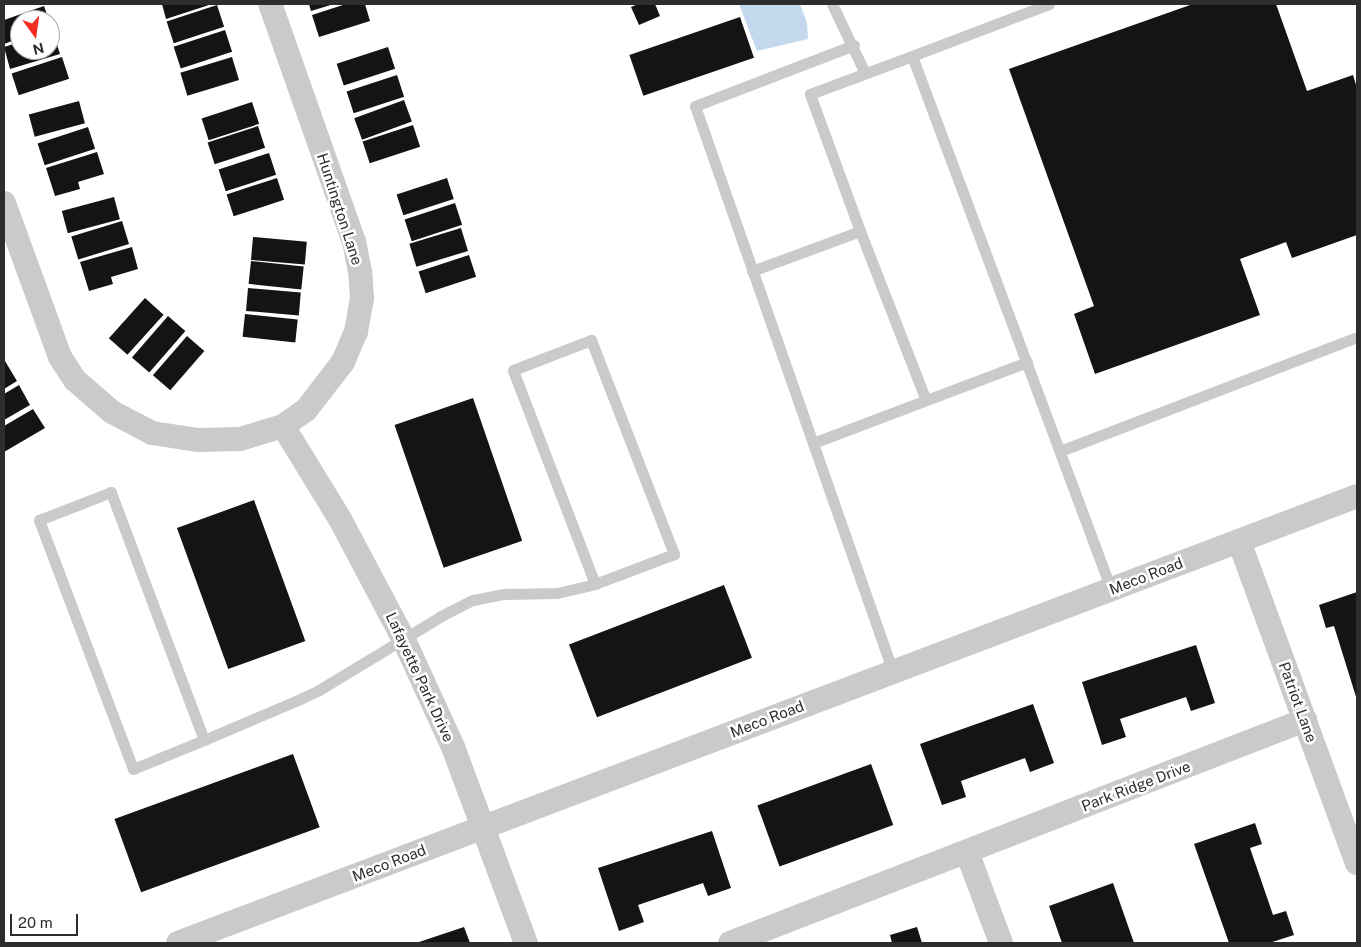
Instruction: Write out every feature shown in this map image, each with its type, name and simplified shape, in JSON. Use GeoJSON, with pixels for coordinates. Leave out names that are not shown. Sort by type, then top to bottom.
{"type":"FeatureCollection","features":[{"type":"Feature","properties":{"kind":"street","name":"Huntington Lane"},"geometry":{"type":"LineString","coordinates":[[4,203],[60,357],[75,380],[112,412],[152,433],[198,440],[240,439],[283,426],[306,410],[343,362],[356,332],[362,298],[360,272],[354,242],[270,4]]}},
{"type":"Feature","properties":{"kind":"street","name":"Lafayette Park Drive"},"geometry":{"type":"LineString","coordinates":[[283,426],[340,519],[404,640],[453,747],[526,943]]}},
{"type":"Feature","properties":{"kind":"street","name":"Meco Road"},"geometry":{"type":"LineString","coordinates":[[178,943],[1357,496]]}},
{"type":"Feature","properties":{"kind":"street","name":"Patriot Lane"},"geometry":{"type":"LineString","coordinates":[[1239,540],[1357,863]]}},
{"type":"Feature","properties":{"kind":"street","name":"Park Ridge Drive"},"geometry":{"type":"LineString","coordinates":[[730,943],[1305,720]]}},
{"type":"Feature","properties":{"kind":"street"},"geometry":{"type":"LineString","coordinates":[[967,852],[1000,943]]}},
{"type":"Feature","properties":{"kind":"lane"},"geometry":{"type":"LineString","coordinates":[[832,4],[854,45],[865,73]]}},
{"type":"Feature","properties":{"kind":"lane"},"geometry":{"type":"LineString","coordinates":[[926,400],[860,231],[810,94],[1049,4]]}},
{"type":"Feature","properties":{"kind":"lane"},"geometry":{"type":"LineString","coordinates":[[854,45],[695,106],[893,672]]}},
{"type":"Feature","properties":{"kind":"lane"},"geometry":{"type":"LineString","coordinates":[[912,56],[1111,589]]}},
{"type":"Feature","properties":{"kind":"lane"},"geometry":{"type":"LineString","coordinates":[[752,271],[860,231]]}},
{"type":"Feature","properties":{"kind":"lane"},"geometry":{"type":"LineString","coordinates":[[1060,451],[1357,338]]}},
{"type":"Feature","properties":{"kind":"lane"},"geometry":{"type":"LineString","coordinates":[[204,740],[111,492],[39,520],[133,769],[204,740],[319,690],[441,616],[473,600],[505,594],[557,593],[596,584],[674,554],[591,340],[513,370],[596,584]]}},
{"type":"Feature","properties":{"kind":"lane"},"geometry":{"type":"LineString","coordinates":[[813,443],[1026,362]]}},
{"type":"Feature","properties":{"kind":"water"},"geometry":{"type":"Polygon","coordinates":[[[739,4],[800,4],[807,23],[808,39],[757,51],[739,4]]]}},
{"type":"Feature","properties":{"kind":"building"},"geometry":{"type":"Polygon","coordinates":[[[162,4],[212,4],[166,19],[162,4]]]}},
{"type":"Feature","properties":{"kind":"building"},"geometry":{"type":"Polygon","coordinates":[[[309,4],[334,4],[311,11],[309,4]]]}},
{"type":"Feature","properties":{"kind":"building"},"geometry":{"type":"Polygon","coordinates":[[[346,4],[365,4],[370,21],[319,37],[312,15],[346,4]]]}},
{"type":"Feature","properties":{"kind":"building"},"geometry":{"type":"Polygon","coordinates":[[[638,4],[655,4],[660,16],[639,25],[631,7],[638,4]]]}},
{"type":"Feature","properties":{"kind":"building"},"geometry":{"type":"Polygon","coordinates":[[[1193,4],[1276,4],[1307,91],[1353,75],[1357,88],[1357,235],[1292,258],[1286,242],[1240,259],[1260,315],[1095,374],[1074,314],[1094,306],[1009,69],[1193,4]]]}},
{"type":"Feature","properties":{"kind":"building"},"geometry":{"type":"Polygon","coordinates":[[[217,5],[224,27],[174,43],[167,21],[217,5]]]}},
{"type":"Feature","properties":{"kind":"building"},"geometry":{"type":"Polygon","coordinates":[[[44,6],[45,10],[33,10],[44,6]]]}},
{"type":"Feature","properties":{"kind":"building"},"geometry":{"type":"Polygon","coordinates":[[[740,17],[754,58],[643,96],[629,55],[740,17]]]}},
{"type":"Feature","properties":{"kind":"building"},"geometry":{"type":"Polygon","coordinates":[[[10,18],[10,42],[4,44],[4,20],[10,18]]]}},
{"type":"Feature","properties":{"kind":"building"},"geometry":{"type":"Polygon","coordinates":[[[225,30],[232,52],[181,69],[174,47],[225,30]]]}},
{"type":"Feature","properties":{"kind":"building"},"geometry":{"type":"Polygon","coordinates":[[[10,45],[10,60],[40,60],[10,69],[4,47],[10,45]]]}},
{"type":"Feature","properties":{"kind":"building"},"geometry":{"type":"Polygon","coordinates":[[[388,47],[395,69],[344,86],[337,64],[388,47]]]}},
{"type":"Feature","properties":{"kind":"building"},"geometry":{"type":"Polygon","coordinates":[[[62,57],[69,79],[19,95],[12,73],[53,60],[60,60],[62,57]]]}},
{"type":"Feature","properties":{"kind":"building"},"geometry":{"type":"Polygon","coordinates":[[[232,57],[239,80],[187,96],[180,73],[232,57]]]}},
{"type":"Feature","properties":{"kind":"building"},"geometry":{"type":"Polygon","coordinates":[[[397,75],[404,97],[354,113],[347,91],[397,75]]]}},
{"type":"Feature","properties":{"kind":"building"},"geometry":{"type":"Polygon","coordinates":[[[404,100],[412,122],[362,140],[354,118],[404,100]]]}},
{"type":"Feature","properties":{"kind":"building"},"geometry":{"type":"Polygon","coordinates":[[[79,101],[85,123],[35,137],[29,114],[79,101]]]}},
{"type":"Feature","properties":{"kind":"building"},"geometry":{"type":"Polygon","coordinates":[[[252,102],[259,124],[209,140],[202,118],[252,102]]]}},
{"type":"Feature","properties":{"kind":"building"},"geometry":{"type":"Polygon","coordinates":[[[413,125],[420,147],[370,163],[363,141],[413,125]]]}},
{"type":"Feature","properties":{"kind":"building"},"geometry":{"type":"Polygon","coordinates":[[[258,126],[265,148],[215,164],[208,142],[258,126]]]}},
{"type":"Feature","properties":{"kind":"building"},"geometry":{"type":"Polygon","coordinates":[[[88,127],[95,149],[45,165],[38,143],[88,127]]]}},
{"type":"Feature","properties":{"kind":"building"},"geometry":{"type":"Polygon","coordinates":[[[97,152],[104,174],[78,182],[80,189],[55,196],[46,168],[97,152]]]}},
{"type":"Feature","properties":{"kind":"building"},"geometry":{"type":"Polygon","coordinates":[[[269,153],[276,175],[226,191],[219,169],[269,153]]]}},
{"type":"Feature","properties":{"kind":"building"},"geometry":{"type":"Polygon","coordinates":[[[277,178],[284,200],[234,216],[227,194],[277,178]]]}},
{"type":"Feature","properties":{"kind":"building"},"geometry":{"type":"Polygon","coordinates":[[[447,178],[454,199],[403,215],[397,194],[447,178]]]}},
{"type":"Feature","properties":{"kind":"building"},"geometry":{"type":"Polygon","coordinates":[[[114,197],[120,219],[68,233],[62,211],[114,197]]]}},
{"type":"Feature","properties":{"kind":"building"},"geometry":{"type":"Polygon","coordinates":[[[455,203],[462,225],[412,241],[405,219],[455,203]]]}},
{"type":"Feature","properties":{"kind":"building"},"geometry":{"type":"Polygon","coordinates":[[[122,221],[129,244],[78,259],[71,236],[122,221]]]}},
{"type":"Feature","properties":{"kind":"building"},"geometry":{"type":"Polygon","coordinates":[[[461,228],[468,251],[416,267],[409,244],[461,228]]]}},
{"type":"Feature","properties":{"kind":"building"},"geometry":{"type":"Polygon","coordinates":[[[253,237],[307,242],[305,265],[251,260],[253,237]]]}},
{"type":"Feature","properties":{"kind":"building"},"geometry":{"type":"Polygon","coordinates":[[[132,247],[138,269],[111,277],[113,284],[89,291],[80,262],[132,247]]]}},
{"type":"Feature","properties":{"kind":"building"},"geometry":{"type":"Polygon","coordinates":[[[469,255],[476,277],[426,293],[419,271],[469,255]]]}},
{"type":"Feature","properties":{"kind":"building"},"geometry":{"type":"Polygon","coordinates":[[[251,261],[304,267],[301,289],[249,284],[251,261]]]}},
{"type":"Feature","properties":{"kind":"building"},"geometry":{"type":"Polygon","coordinates":[[[248,288],[301,293],[299,316],[246,311],[248,288]]]}},
{"type":"Feature","properties":{"kind":"building"},"geometry":{"type":"Polygon","coordinates":[[[145,298],[164,315],[127,355],[109,338],[145,298]]]}},
{"type":"Feature","properties":{"kind":"building"},"geometry":{"type":"Polygon","coordinates":[[[245,314],[298,320],[295,342],[243,337],[245,314]]]}},
{"type":"Feature","properties":{"kind":"building"},"geometry":{"type":"Polygon","coordinates":[[[168,316],[185,331],[149,373],[132,358],[168,316]]]}},
{"type":"Feature","properties":{"kind":"building"},"geometry":{"type":"Polygon","coordinates":[[[187,336],[204,351],[170,390],[153,375],[187,336]]]}},
{"type":"Feature","properties":{"kind":"building"},"geometry":{"type":"Polygon","coordinates":[[[4,362],[17,381],[4,389],[4,362]]]}},
{"type":"Feature","properties":{"kind":"building"},"geometry":{"type":"Polygon","coordinates":[[[19,385],[30,405],[4,420],[4,394],[19,385]]]}},
{"type":"Feature","properties":{"kind":"building"},"geometry":{"type":"Polygon","coordinates":[[[473,398],[522,541],[444,568],[395,425],[473,398]]]}},
{"type":"Feature","properties":{"kind":"building"},"geometry":{"type":"Polygon","coordinates":[[[33,409],[45,428],[4,452],[4,426],[33,409]]]}},
{"type":"Feature","properties":{"kind":"building"},"geometry":{"type":"Polygon","coordinates":[[[254,500],[305,641],[228,669],[177,528],[254,500]]]}},
{"type":"Feature","properties":{"kind":"building"},"geometry":{"type":"Polygon","coordinates":[[[724,585],[752,658],[597,717],[569,644],[724,585]]]}},
{"type":"Feature","properties":{"kind":"building"},"geometry":{"type":"Polygon","coordinates":[[[1357,592],[1357,700],[1334,626],[1326,628],[1319,605],[1357,592]]]}},
{"type":"Feature","properties":{"kind":"building"},"geometry":{"type":"Polygon","coordinates":[[[1196,645],[1215,703],[1191,711],[1186,697],[1120,719],[1126,737],[1102,745],[1082,682],[1196,645]]]}},
{"type":"Feature","properties":{"kind":"building"},"geometry":{"type":"Polygon","coordinates":[[[1033,704],[1054,763],[1030,772],[1025,758],[961,781],[966,797],[942,805],[920,744],[1033,704]]]}},
{"type":"Feature","properties":{"kind":"building"},"geometry":{"type":"Polygon","coordinates":[[[293,754],[320,827],[141,892],[114,819],[293,754]]]}},
{"type":"Feature","properties":{"kind":"building"},"geometry":{"type":"Polygon","coordinates":[[[871,764],[893,825],[780,866],[757,805],[871,764]]]}},
{"type":"Feature","properties":{"kind":"building"},"geometry":{"type":"Polygon","coordinates":[[[1255,823],[1262,844],[1250,848],[1273,915],[1286,911],[1294,935],[1269,943],[1229,943],[1194,844],[1255,823]]]}},
{"type":"Feature","properties":{"kind":"building"},"geometry":{"type":"Polygon","coordinates":[[[712,831],[731,888],[708,896],[703,883],[638,905],[644,922],[619,931],[598,868],[712,831]]]}},
{"type":"Feature","properties":{"kind":"building"},"geometry":{"type":"Polygon","coordinates":[[[1113,883],[1134,943],[1062,943],[1049,906],[1113,883]]]}},
{"type":"Feature","properties":{"kind":"building"},"geometry":{"type":"Polygon","coordinates":[[[464,927],[470,943],[416,943],[464,927]]]}},
{"type":"Feature","properties":{"kind":"building"},"geometry":{"type":"Polygon","coordinates":[[[917,927],[922,943],[892,943],[890,935],[917,927]]]}}]}
